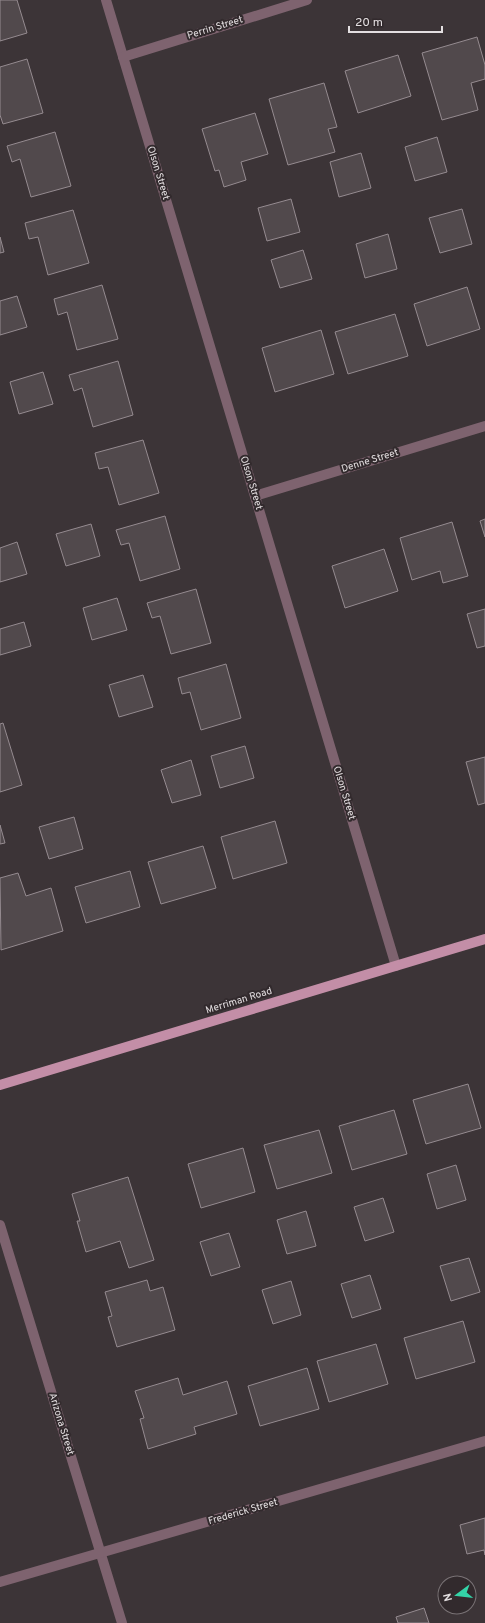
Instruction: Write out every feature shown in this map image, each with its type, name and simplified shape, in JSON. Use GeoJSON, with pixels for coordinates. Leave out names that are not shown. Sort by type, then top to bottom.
{"type":"FeatureCollection","features":[{"type":"Feature","properties":{"kind":"main road","name":"Merriman Road"},"geometry":{"type":"LineString","coordinates":[[0,1085],[485,939]]}},
{"type":"Feature","properties":{"kind":"street","name":"Olson Street"},"geometry":{"type":"LineString","coordinates":[[106,0],[396,966]]}},
{"type":"Feature","properties":{"kind":"street","name":"Perrin Street"},"geometry":{"type":"LineString","coordinates":[[123,57],[307,0]]}},
{"type":"Feature","properties":{"kind":"street","name":"Denne Street"},"geometry":{"type":"LineString","coordinates":[[255,496],[485,426]]}},
{"type":"Feature","properties":{"kind":"street","name":"Arizona Street"},"geometry":{"type":"LineString","coordinates":[[0,1225],[122,1623]]}},
{"type":"Feature","properties":{"kind":"street","name":"Frederick Street"},"geometry":{"type":"LineString","coordinates":[[0,1582],[485,1442]]}},
{"type":"Feature","properties":{"kind":"building"},"geometry":{"type":"Polygon","coordinates":[[[0,0],[17,0],[27,33],[0,41],[0,0]]]}},
{"type":"Feature","properties":{"kind":"building"},"geometry":{"type":"Polygon","coordinates":[[[477,37],[485,65],[485,79],[471,83],[478,110],[442,120],[422,53],[477,37]]]}},
{"type":"Feature","properties":{"kind":"building"},"geometry":{"type":"Polygon","coordinates":[[[398,55],[411,96],[358,113],[345,71],[398,55]]]}},
{"type":"Feature","properties":{"kind":"building"},"geometry":{"type":"Polygon","coordinates":[[[27,59],[43,113],[3,124],[0,115],[0,67],[27,59]]]}},
{"type":"Feature","properties":{"kind":"building"},"geometry":{"type":"Polygon","coordinates":[[[324,83],[337,127],[328,129],[335,152],[288,165],[269,99],[324,83]]]}},
{"type":"Feature","properties":{"kind":"building"},"geometry":{"type":"Polygon","coordinates":[[[255,113],[268,154],[241,162],[246,180],[224,187],[219,170],[215,171],[202,129],[255,113]]]}},
{"type":"Feature","properties":{"kind":"building"},"geometry":{"type":"Polygon","coordinates":[[[55,132],[71,186],[31,197],[20,159],[12,162],[7,146],[55,132]]]}},
{"type":"Feature","properties":{"kind":"building"},"geometry":{"type":"Polygon","coordinates":[[[437,137],[447,172],[415,181],[405,147],[437,137]]]}},
{"type":"Feature","properties":{"kind":"building"},"geometry":{"type":"Polygon","coordinates":[[[361,153],[371,188],[339,197],[330,162],[361,153]]]}},
{"type":"Feature","properties":{"kind":"building"},"geometry":{"type":"Polygon","coordinates":[[[291,199],[300,232],[267,241],[258,208],[291,199]]]}},
{"type":"Feature","properties":{"kind":"building"},"geometry":{"type":"Polygon","coordinates":[[[462,209],[472,244],[440,253],[429,218],[462,209]]]}},
{"type":"Feature","properties":{"kind":"building"},"geometry":{"type":"Polygon","coordinates":[[[73,210],[89,263],[48,275],[38,237],[29,239],[25,223],[73,210]]]}},
{"type":"Feature","properties":{"kind":"building"},"geometry":{"type":"Polygon","coordinates":[[[388,234],[397,269],[365,278],[356,244],[388,234]]]}},
{"type":"Feature","properties":{"kind":"building"},"geometry":{"type":"Polygon","coordinates":[[[0,237],[4,252],[0,253],[0,237]]]}},
{"type":"Feature","properties":{"kind":"building"},"geometry":{"type":"Polygon","coordinates":[[[303,250],[312,279],[280,288],[271,260],[303,250]]]}},
{"type":"Feature","properties":{"kind":"building"},"geometry":{"type":"Polygon","coordinates":[[[102,285],[118,339],[77,350],[67,312],[58,315],[54,299],[102,285]]]}},
{"type":"Feature","properties":{"kind":"building"},"geometry":{"type":"Polygon","coordinates":[[[467,287],[480,329],[427,346],[414,304],[467,287]]]}},
{"type":"Feature","properties":{"kind":"building"},"geometry":{"type":"Polygon","coordinates":[[[17,296],[27,327],[0,335],[0,301],[17,296]]]}},
{"type":"Feature","properties":{"kind":"building"},"geometry":{"type":"Polygon","coordinates":[[[395,314],[408,356],[348,374],[335,332],[395,314]]]}},
{"type":"Feature","properties":{"kind":"building"},"geometry":{"type":"Polygon","coordinates":[[[321,330],[334,374],[275,392],[262,348],[321,330]]]}},
{"type":"Feature","properties":{"kind":"building"},"geometry":{"type":"Polygon","coordinates":[[[118,361],[133,415],[93,427],[82,388],[74,391],[69,375],[118,361]]]}},
{"type":"Feature","properties":{"kind":"building"},"geometry":{"type":"Polygon","coordinates":[[[43,372],[53,404],[19,414],[10,382],[43,372]]]}},
{"type":"Feature","properties":{"kind":"building"},"geometry":{"type":"Polygon","coordinates":[[[143,440],[159,493],[119,505],[108,467],[99,469],[95,453],[143,440]]]}},
{"type":"Feature","properties":{"kind":"building"},"geometry":{"type":"Polygon","coordinates":[[[165,516],[180,569],[140,581],[129,543],[121,545],[116,530],[165,516]]]}},
{"type":"Feature","properties":{"kind":"building"},"geometry":{"type":"Polygon","coordinates":[[[485,519],[485,537],[480,521],[485,519]]]}},
{"type":"Feature","properties":{"kind":"building"},"geometry":{"type":"Polygon","coordinates":[[[452,522],[468,576],[443,583],[440,571],[412,580],[400,538],[452,522]]]}},
{"type":"Feature","properties":{"kind":"building"},"geometry":{"type":"Polygon","coordinates":[[[91,524],[100,556],[66,566],[56,534],[91,524]]]}},
{"type":"Feature","properties":{"kind":"building"},"geometry":{"type":"Polygon","coordinates":[[[17,542],[27,574],[0,582],[0,548],[17,542]]]}},
{"type":"Feature","properties":{"kind":"building"},"geometry":{"type":"Polygon","coordinates":[[[384,549],[398,591],[345,608],[332,566],[384,549]]]}},
{"type":"Feature","properties":{"kind":"building"},"geometry":{"type":"Polygon","coordinates":[[[196,589],[211,643],[171,654],[160,616],[152,618],[147,603],[196,589]]]}},
{"type":"Feature","properties":{"kind":"building"},"geometry":{"type":"Polygon","coordinates":[[[117,598],[127,630],[92,640],[83,608],[117,598]]]}},
{"type":"Feature","properties":{"kind":"building"},"geometry":{"type":"Polygon","coordinates":[[[485,609],[485,646],[477,648],[467,614],[485,609]]]}},
{"type":"Feature","properties":{"kind":"building"},"geometry":{"type":"Polygon","coordinates":[[[24,622],[31,646],[0,655],[0,629],[24,622]]]}},
{"type":"Feature","properties":{"kind":"building"},"geometry":{"type":"Polygon","coordinates":[[[226,664],[241,718],[201,730],[190,692],[182,694],[178,678],[226,664]]]}},
{"type":"Feature","properties":{"kind":"building"},"geometry":{"type":"Polygon","coordinates":[[[143,675],[153,707],[119,717],[109,685],[143,675]]]}},
{"type":"Feature","properties":{"kind":"building"},"geometry":{"type":"Polygon","coordinates":[[[3,723],[22,785],[0,792],[0,724],[3,723]]]}},
{"type":"Feature","properties":{"kind":"building"},"geometry":{"type":"Polygon","coordinates":[[[245,746],[254,778],[220,788],[211,756],[245,746]]]}},
{"type":"Feature","properties":{"kind":"building"},"geometry":{"type":"Polygon","coordinates":[[[485,757],[485,803],[478,805],[466,762],[485,757]]]}},
{"type":"Feature","properties":{"kind":"building"},"geometry":{"type":"Polygon","coordinates":[[[191,760],[201,795],[172,803],[161,770],[191,760]]]}},
{"type":"Feature","properties":{"kind":"building"},"geometry":{"type":"Polygon","coordinates":[[[74,817],[83,849],[49,859],[39,827],[74,817]]]}},
{"type":"Feature","properties":{"kind":"building"},"geometry":{"type":"Polygon","coordinates":[[[275,821],[287,863],[233,879],[221,837],[275,821]]]}},
{"type":"Feature","properties":{"kind":"building"},"geometry":{"type":"Polygon","coordinates":[[[0,825],[5,843],[0,844],[0,825]]]}},
{"type":"Feature","properties":{"kind":"building"},"geometry":{"type":"Polygon","coordinates":[[[203,846],[216,888],[161,904],[148,862],[203,846]]]}},
{"type":"Feature","properties":{"kind":"building"},"geometry":{"type":"Polygon","coordinates":[[[130,871],[140,907],[86,923],[75,887],[130,871]]]}},
{"type":"Feature","properties":{"kind":"building"},"geometry":{"type":"Polygon","coordinates":[[[18,873],[26,896],[51,888],[63,931],[1,950],[0,878],[18,873]]]}},
{"type":"Feature","properties":{"kind":"building"},"geometry":{"type":"Polygon","coordinates":[[[468,1084],[481,1128],[426,1144],[413,1100],[468,1084]]]}},
{"type":"Feature","properties":{"kind":"building"},"geometry":{"type":"Polygon","coordinates":[[[394,1110],[407,1154],[352,1170],[339,1126],[394,1110]]]}},
{"type":"Feature","properties":{"kind":"building"},"geometry":{"type":"Polygon","coordinates":[[[319,1130],[332,1173],[277,1189],[264,1145],[319,1130]]]}},
{"type":"Feature","properties":{"kind":"building"},"geometry":{"type":"Polygon","coordinates":[[[243,1148],[255,1192],[201,1208],[188,1164],[243,1148]]]}},
{"type":"Feature","properties":{"kind":"building"},"geometry":{"type":"Polygon","coordinates":[[[456,1165],[466,1200],[437,1209],[427,1174],[456,1165]]]}},
{"type":"Feature","properties":{"kind":"building"},"geometry":{"type":"Polygon","coordinates":[[[128,1177],[154,1260],[129,1268],[120,1241],[86,1252],[77,1221],[80,1221],[72,1194],[128,1177]]]}},
{"type":"Feature","properties":{"kind":"building"},"geometry":{"type":"Polygon","coordinates":[[[383,1198],[394,1232],[365,1241],[354,1207],[383,1198]]]}},
{"type":"Feature","properties":{"kind":"building"},"geometry":{"type":"Polygon","coordinates":[[[306,1211],[316,1246],[287,1254],[277,1220],[306,1211]]]}},
{"type":"Feature","properties":{"kind":"building"},"geometry":{"type":"Polygon","coordinates":[[[229,1233],[240,1267],[211,1276],[200,1242],[229,1233]]]}},
{"type":"Feature","properties":{"kind":"building"},"geometry":{"type":"Polygon","coordinates":[[[469,1258],[480,1292],[451,1301],[440,1266],[469,1258]]]}},
{"type":"Feature","properties":{"kind":"building"},"geometry":{"type":"Polygon","coordinates":[[[370,1275],[381,1309],[352,1318],[341,1284],[370,1275]]]}},
{"type":"Feature","properties":{"kind":"building"},"geometry":{"type":"Polygon","coordinates":[[[147,1280],[150,1291],[163,1287],[175,1330],[117,1347],[108,1317],[112,1316],[105,1292],[147,1280]]]}},
{"type":"Feature","properties":{"kind":"building"},"geometry":{"type":"Polygon","coordinates":[[[291,1281],[301,1315],[273,1324],[262,1290],[291,1281]]]}},
{"type":"Feature","properties":{"kind":"building"},"geometry":{"type":"Polygon","coordinates":[[[463,1321],[475,1362],[416,1379],[404,1338],[463,1321]]]}},
{"type":"Feature","properties":{"kind":"building"},"geometry":{"type":"Polygon","coordinates":[[[376,1344],[388,1384],[329,1402],[317,1361],[376,1344]]]}},
{"type":"Feature","properties":{"kind":"building"},"geometry":{"type":"Polygon","coordinates":[[[307,1368],[319,1409],[260,1426],[248,1386],[307,1368]]]}},
{"type":"Feature","properties":{"kind":"building"},"geometry":{"type":"Polygon","coordinates":[[[178,1378],[183,1395],[227,1381],[237,1414],[194,1427],[196,1434],[148,1449],[140,1419],[144,1418],[135,1391],[178,1378]]]}},
{"type":"Feature","properties":{"kind":"building"},"geometry":{"type":"Polygon","coordinates":[[[485,1518],[485,1555],[484,1550],[467,1554],[460,1525],[485,1518]]]}},
{"type":"Feature","properties":{"kind":"building"},"geometry":{"type":"Polygon","coordinates":[[[424,1608],[429,1623],[398,1623],[396,1617],[424,1608]]]}}]}
